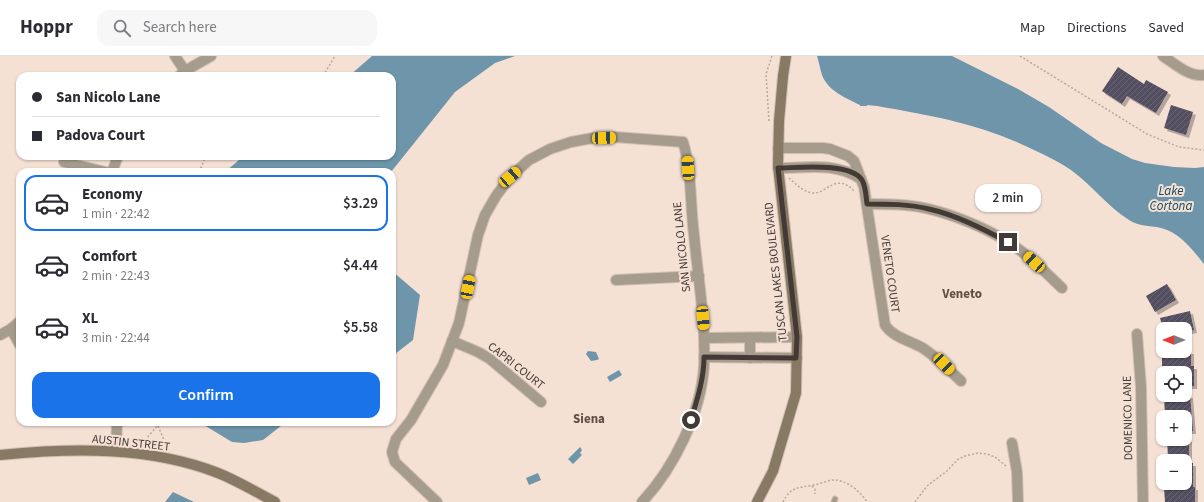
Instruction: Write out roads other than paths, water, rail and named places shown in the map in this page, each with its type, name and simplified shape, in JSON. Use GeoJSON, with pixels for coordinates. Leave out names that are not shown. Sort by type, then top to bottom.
{"type":"FeatureCollection","features":[{"type":"Feature","properties":{"kind":"street"},"geometry":{"type":"LineString","coordinates":[[175,56],[181,72]]}},
{"type":"Feature","properties":{"kind":"street"},"geometry":{"type":"LineString","coordinates":[[185,72],[211,56]]}},
{"type":"Feature","properties":{"kind":"street","name":"TUSCAN LAKES BOULEVARD"},"geometry":{"type":"LineString","coordinates":[[757,502],[773,471],[796,393],[797,337],[778,168],[779,114],[786,56]]}},
{"type":"Feature","properties":{"kind":"street"},"geometry":{"type":"LineString","coordinates":[[1163,56],[1187,72],[1195,75],[1204,75]]}},
{"type":"Feature","properties":{"kind":"street","name":"SAN NICOLO LANE"},"geometry":{"type":"LineString","coordinates":[[452,341],[459,323],[478,235],[485,215],[496,196],[510,177],[529,160],[550,149],[564,144],[593,138],[615,137],[683,142],[688,158],[704,338],[704,367],[691,420],[683,440],[667,470],[642,502]]}},
{"type":"Feature","properties":{"kind":"street","name":"VENETO COURT"},"geometry":{"type":"LineString","coordinates":[[778,148],[822,148],[838,151],[854,161],[864,187],[885,324],[892,333],[934,356],[961,381]]}},
{"type":"Feature","properties":{"kind":"street"},"geometry":{"type":"LineString","coordinates":[[64,162],[89,168]]}},
{"type":"Feature","properties":{"kind":"street"},"geometry":{"type":"LineString","coordinates":[[778,168],[833,168],[851,172],[861,179]]}},
{"type":"Feature","properties":{"kind":"street"},"geometry":{"type":"LineString","coordinates":[[867,204],[897,204],[929,209],[983,229],[1008,242],[1025,254],[1062,288]]}},
{"type":"Feature","properties":{"kind":"street"},"geometry":{"type":"LineString","coordinates":[[616,280],[698,276]]}},
{"type":"Feature","properties":{"kind":"street"},"geometry":{"type":"LineString","coordinates":[[0,334],[11,329],[16,325]]}},
{"type":"Feature","properties":{"kind":"street"},"geometry":{"type":"LineString","coordinates":[[11,329],[16,338]]}},
{"type":"Feature","properties":{"kind":"street","name":"DOMENICO LANE"},"geometry":{"type":"LineString","coordinates":[[1137,334],[1141,387],[1143,502]]}},
{"type":"Feature","properties":{"kind":"street"},"geometry":{"type":"LineString","coordinates":[[704,338],[797,337]]}},
{"type":"Feature","properties":{"kind":"street"},"geometry":{"type":"LineString","coordinates":[[750,338],[750,358]]}},
{"type":"Feature","properties":{"kind":"street"},"geometry":{"type":"LineString","coordinates":[[437,502],[394,462],[392,452],[396,439],[411,420],[443,365],[452,341]]}},
{"type":"Feature","properties":{"kind":"street","name":"CAPRI COURT"},"geometry":{"type":"LineString","coordinates":[[452,341],[490,359],[541,402]]}},
{"type":"Feature","properties":{"kind":"street"},"geometry":{"type":"LineString","coordinates":[[704,357],[796,358]]}},
{"type":"Feature","properties":{"kind":"street"},"geometry":{"type":"LineString","coordinates":[[116,451],[117,426]]}},
{"type":"Feature","properties":{"kind":"street"},"geometry":{"type":"LineString","coordinates":[[1012,443],[1017,472],[1018,502]]}},
{"type":"Feature","properties":{"kind":"street","name":"AUSTIN STREET"},"geometry":{"type":"LineString","coordinates":[[0,455],[81,450],[116,451],[168,458],[217,473],[275,502]]}},
{"type":"Feature","properties":{"kind":"water"},"geometry":{"type":"Polygon","coordinates":[[[372,56],[515,56],[495,63],[455,92],[394,168],[230,168],[239,160],[396,160],[396,72],[354,72],[372,56]]]}},
{"type":"Feature","properties":{"kind":"water","name":"Lake Cortona"},"geometry":{"type":"Polygon","coordinates":[[[817,56],[952,56],[1018,89],[1049,107],[1101,143],[1132,159],[1145,163],[1174,167],[1204,167],[1204,264],[1185,242],[1174,233],[1161,228],[1137,224],[1129,220],[1071,170],[1034,150],[976,127],[957,122],[877,106],[860,106],[833,90],[828,85],[822,75],[817,56]]]}},
{"type":"Feature","properties":{"kind":"water"},"geometry":{"type":"Polygon","coordinates":[[[396,274],[420,295],[413,340],[396,353],[396,274]]]}},
{"type":"Feature","properties":{"kind":"water"},"geometry":{"type":"Polygon","coordinates":[[[588,351],[596,352],[599,359],[591,361],[586,354],[588,351]]]}},
{"type":"Feature","properties":{"kind":"water"},"geometry":{"type":"Polygon","coordinates":[[[619,370],[622,375],[610,382],[607,377],[619,370]]]}},
{"type":"Feature","properties":{"kind":"water"},"geometry":{"type":"Polygon","coordinates":[[[206,426],[281,426],[263,440],[244,443],[232,442],[206,426]]]}},
{"type":"Feature","properties":{"kind":"water"},"geometry":{"type":"Polygon","coordinates":[[[580,447],[582,450],[580,453],[582,455],[573,464],[568,459],[580,447]]]}},
{"type":"Feature","properties":{"kind":"water"},"geometry":{"type":"Polygon","coordinates":[[[538,473],[541,480],[529,485],[526,478],[538,473]]]}},
{"type":"Feature","properties":{"kind":"water"},"geometry":{"type":"Polygon","coordinates":[[[173,492],[194,502],[165,502],[173,492]]]}},
{"type":"Feature","properties":{"kind":"district","name":"Veneto"},"geometry":{"type":"Point","coordinates":[962,294]}},
{"type":"Feature","properties":{"kind":"district","name":"Siena"},"geometry":{"type":"Point","coordinates":[589,419]}}]}
